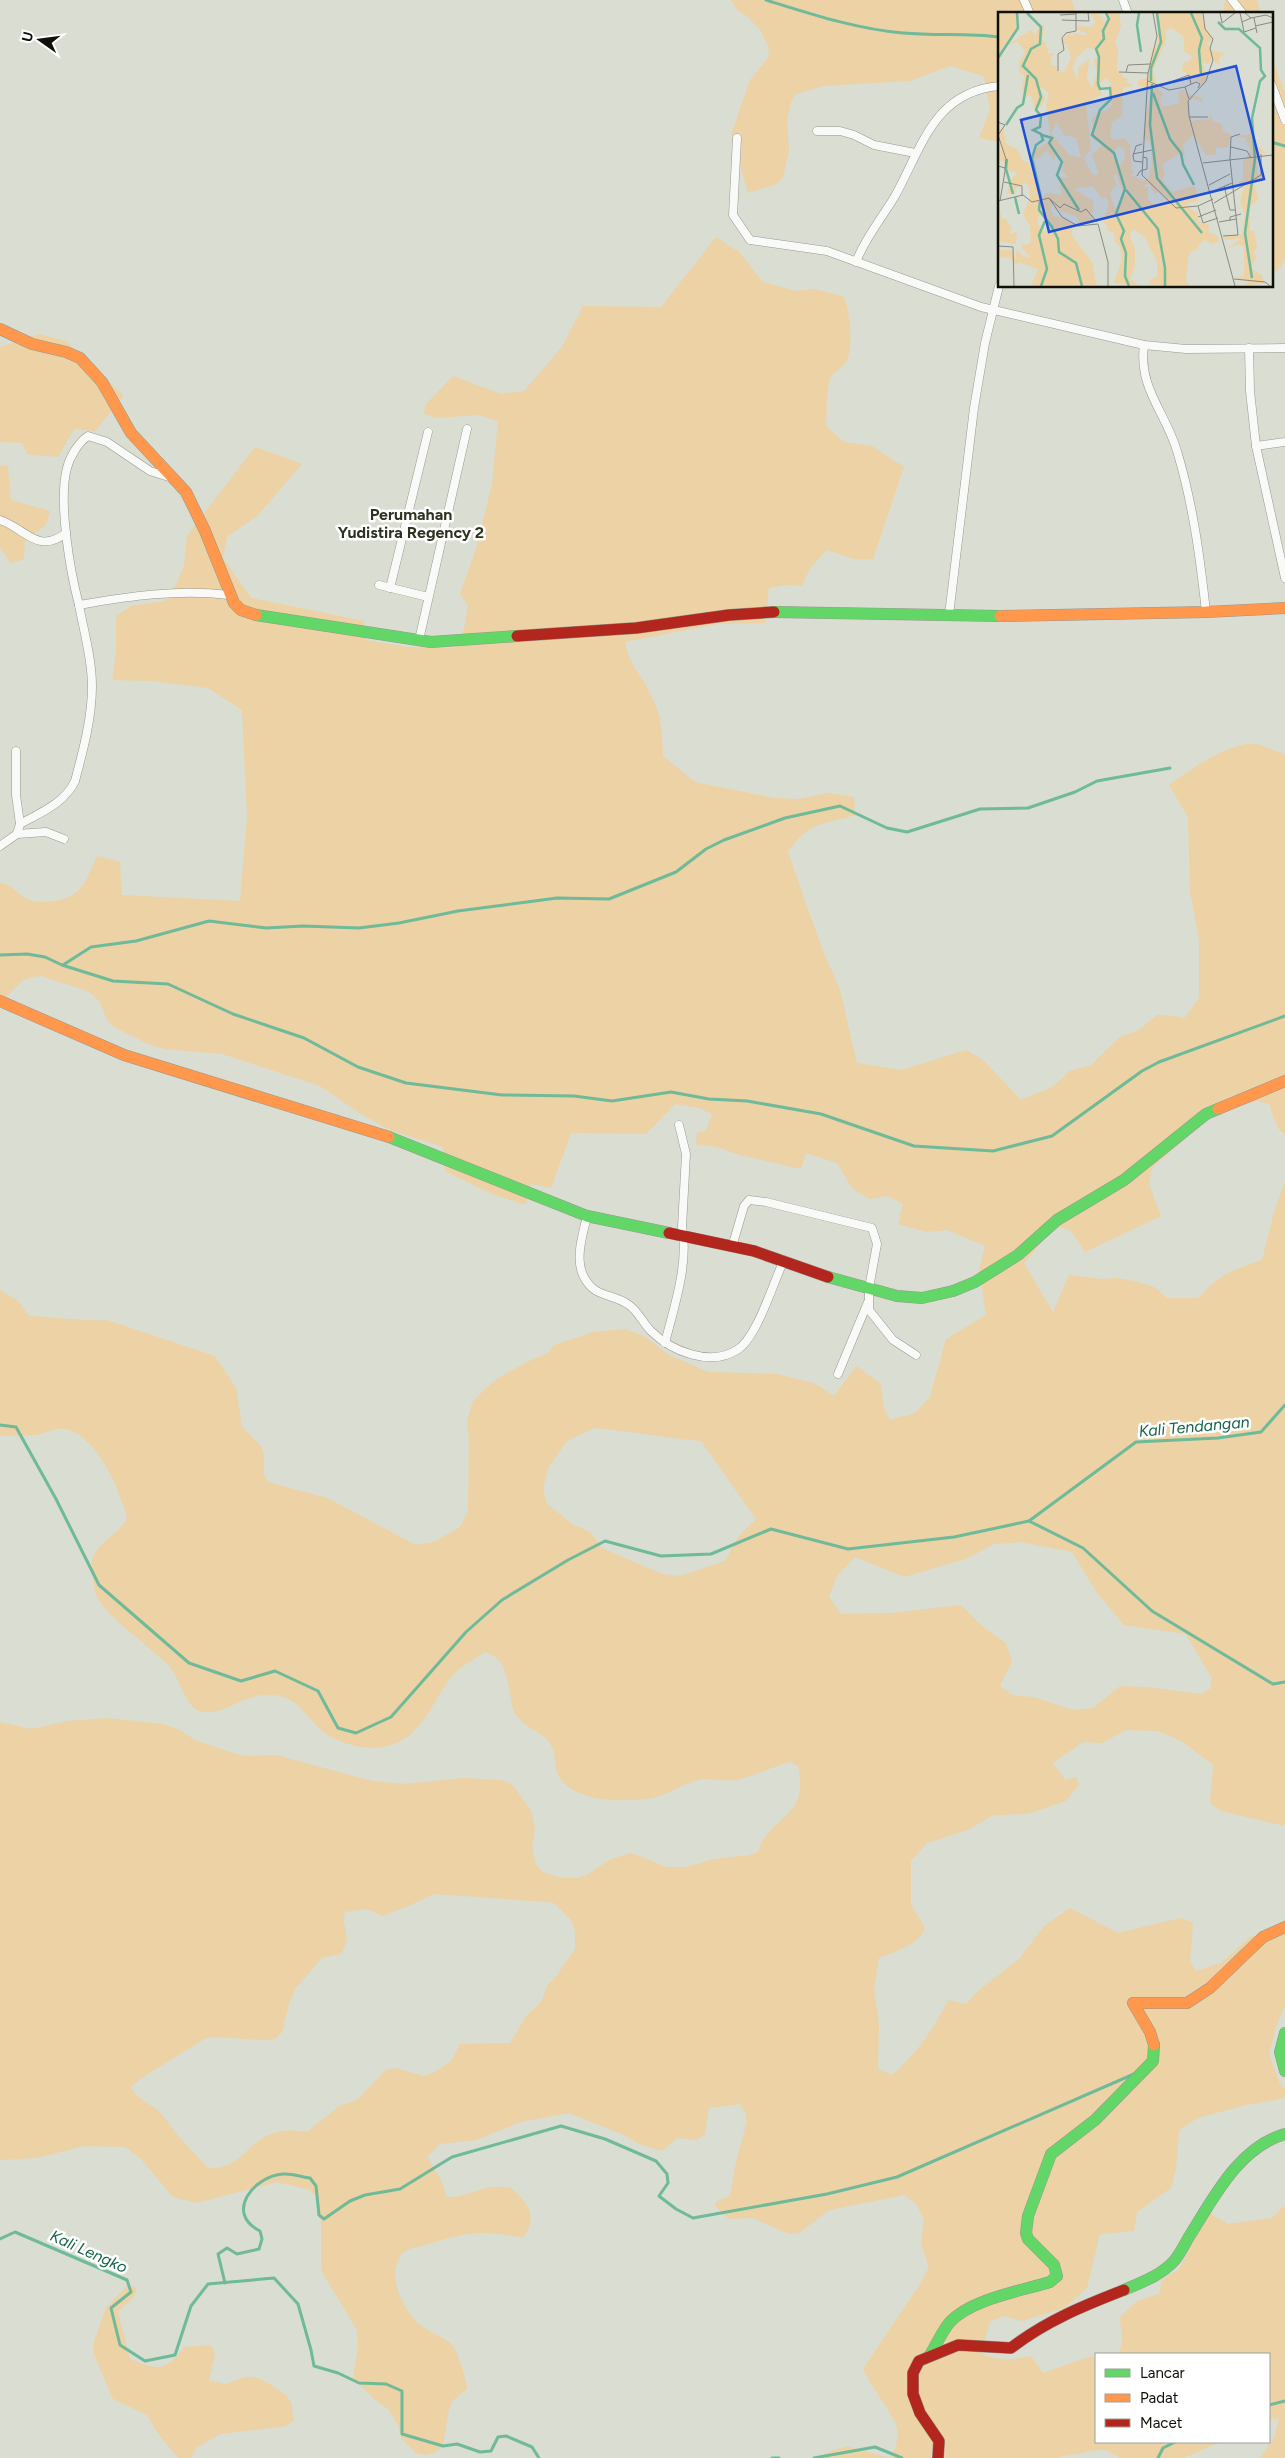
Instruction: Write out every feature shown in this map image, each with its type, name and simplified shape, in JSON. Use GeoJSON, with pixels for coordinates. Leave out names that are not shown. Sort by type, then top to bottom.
{"type":"FeatureCollection","features":[{"type":"Feature","properties":{"kind":"street"},"geometry":{"type":"LineString","coordinates":[[1024,0],[1029,12]]}},
{"type":"Feature","properties":{"kind":"street"},"geometry":{"type":"LineString","coordinates":[[1232,0],[1241,12]]}},
{"type":"Feature","properties":{"kind":"street"},"geometry":{"type":"LineString","coordinates":[[856,262],[867,238],[894,197],[915,154],[931,127],[954,101],[978,88],[998,86]]}},
{"type":"Feature","properties":{"kind":"street"},"geometry":{"type":"LineString","coordinates":[[1272,86],[1285,120]]}},
{"type":"Feature","properties":{"kind":"street"},"geometry":{"type":"LineString","coordinates":[[817,131],[840,131],[874,144],[915,154]]}},
{"type":"Feature","properties":{"kind":"street"},"geometry":{"type":"LineString","coordinates":[[737,138],[733,215],[750,240],[827,251],[954,298],[994,310],[1144,345],[1186,348],[1285,348]]}},
{"type":"Feature","properties":{"kind":"street"},"geometry":{"type":"LineString","coordinates":[[949,615],[974,408],[985,344],[999,288]]}},
{"type":"Feature","properties":{"kind":"street"},"geometry":{"type":"LineString","coordinates":[[0,329],[32,344],[66,352],[80,358],[102,382],[131,433],[186,492],[196,511],[229,595],[234,603],[241,610],[264,617],[419,640],[466,641],[608,630],[730,615],[773,612],[874,612],[949,615],[1206,612],[1285,608]]}},
{"type":"Feature","properties":{"kind":"street"},"geometry":{"type":"LineString","coordinates":[[1144,345],[1142,360],[1144,376],[1177,449],[1192,509],[1206,612]]}},
{"type":"Feature","properties":{"kind":"street"},"geometry":{"type":"LineString","coordinates":[[1249,348],[1250,391],[1256,446],[1285,578]]}},
{"type":"Feature","properties":{"kind":"street"},"geometry":{"type":"LineString","coordinates":[[419,640],[467,429]]}},
{"type":"Feature","properties":{"kind":"street"},"geometry":{"type":"LineString","coordinates":[[390,588],[428,432]]}},
{"type":"Feature","properties":{"kind":"street"},"geometry":{"type":"LineString","coordinates":[[20,824],[60,801],[71,790],[75,782],[88,723],[92,686],[89,656],[66,533],[67,468],[73,453],[88,436],[107,442],[150,471],[175,479]]}},
{"type":"Feature","properties":{"kind":"street"},"geometry":{"type":"LineString","coordinates":[[1256,446],[1285,442]]}},
{"type":"Feature","properties":{"kind":"street"},"geometry":{"type":"LineString","coordinates":[[0,520],[8,523],[23,535],[46,542],[56,541],[66,533]]}},
{"type":"Feature","properties":{"kind":"street"},"geometry":{"type":"LineString","coordinates":[[379,585],[428,597]]}},
{"type":"Feature","properties":{"kind":"street"},"geometry":{"type":"LineString","coordinates":[[79,605],[162,592],[197,592],[229,595]]}},
{"type":"Feature","properties":{"kind":"street"},"geometry":{"type":"LineString","coordinates":[[16,751],[16,795],[20,824],[17,834]]}},
{"type":"Feature","properties":{"kind":"street"},"geometry":{"type":"LineString","coordinates":[[0,846],[17,834],[48,832],[64,838]]}},
{"type":"Feature","properties":{"kind":"street"},"geometry":{"type":"LineString","coordinates":[[0,1001],[124,1054],[393,1138],[587,1216],[784,1260],[812,1273],[869,1294],[903,1297],[936,1297],[975,1282],[1018,1255],[1057,1220],[1131,1174],[1206,1114],[1285,1081]]}},
{"type":"Feature","properties":{"kind":"street"},"geometry":{"type":"LineString","coordinates":[[665,1343],[680,1273],[684,1238],[682,1227],[686,1154],[679,1125]]}},
{"type":"Feature","properties":{"kind":"street"},"geometry":{"type":"LineString","coordinates":[[732,1247],[744,1206],[749,1200],[872,1228],[878,1244],[869,1294],[838,1374]]}},
{"type":"Feature","properties":{"kind":"street"},"geometry":{"type":"LineString","coordinates":[[587,1216],[581,1248],[580,1268],[583,1276],[596,1292],[628,1305],[649,1329],[665,1343],[690,1354],[704,1356],[726,1355],[744,1345],[756,1326],[784,1260]]}},
{"type":"Feature","properties":{"kind":"street"},"geometry":{"type":"LineString","coordinates":[[869,1294],[871,1314],[886,1333],[916,1355]]}},
{"type":"Feature","properties":{"kind":"street"},"geometry":{"type":"LineString","coordinates":[[930,2355],[951,2321],[957,2315],[977,2305],[1055,2279],[1057,2269],[1028,2239],[1025,2225],[1053,2151],[1095,2120],[1153,2061],[1155,2049],[1152,2037],[1134,2007],[1133,2002],[1187,2003],[1210,1988],[1261,1938],[1285,1927]]}},
{"type":"Feature","properties":{"kind":"street"},"geometry":{"type":"LineString","coordinates":[[1285,2033],[1278,2049],[1279,2058],[1285,2071]]}},
{"type":"Feature","properties":{"kind":"street"},"geometry":{"type":"LineString","coordinates":[[938,2458],[940,2448],[938,2438],[916,2406],[912,2386],[916,2365],[930,2355],[965,2345],[1011,2348],[1034,2330],[1065,2313],[1153,2278],[1174,2260],[1218,2192],[1253,2149],[1271,2138],[1285,2134]]}},
{"type":"Feature","properties":{"kind":"shaded area"},"geometry":{"type":"Polygon","coordinates":[[[731,0],[1068,0],[1072,1],[1075,12],[998,12],[998,142],[979,138],[990,110],[984,76],[950,66],[910,81],[823,86],[796,94],[791,102],[787,121],[789,150],[783,178],[775,185],[748,193],[740,165],[742,144],[731,135],[750,80],[768,58],[769,48],[761,31],[747,16],[738,11],[731,0]]]}},
{"type":"Feature","properties":{"kind":"shaded area"},"geometry":{"type":"Polygon","coordinates":[[[1225,0],[1257,0],[1260,12],[1223,12],[1225,0]]]}},
{"type":"Feature","properties":{"kind":"shaded area"},"geometry":{"type":"Polygon","coordinates":[[[1272,59],[1285,93],[1285,259],[1278,270],[1272,273],[1272,59]]]}},
{"type":"Feature","properties":{"kind":"shaded area"},"geometry":{"type":"Polygon","coordinates":[[[716,237],[739,252],[763,282],[795,291],[815,289],[844,297],[850,321],[849,351],[844,365],[830,379],[827,396],[826,426],[844,442],[872,446],[904,467],[873,559],[854,559],[827,550],[810,568],[802,586],[786,585],[769,588],[765,623],[718,624],[625,642],[632,663],[657,708],[662,731],[663,756],[695,782],[774,798],[799,799],[828,793],[854,797],[855,815],[810,829],[803,834],[788,852],[821,946],[840,990],[857,1063],[902,1070],[966,1050],[983,1060],[1021,1100],[1052,1087],[1070,1071],[1091,1065],[1120,1037],[1139,1030],[1157,1015],[1176,1016],[1184,1019],[1199,998],[1199,939],[1190,891],[1188,817],[1169,785],[1211,758],[1246,744],[1267,747],[1285,755],[1285,1135],[1278,1128],[1269,1104],[1257,1101],[1212,1115],[1152,1168],[1149,1184],[1161,1216],[1085,1252],[1071,1231],[1058,1226],[1051,1231],[1024,1263],[1053,1312],[1069,1275],[1135,1281],[1154,1287],[1167,1298],[1199,1298],[1220,1278],[1262,1260],[1274,1212],[1285,1181],[1285,1826],[1221,1811],[1210,1803],[1213,1765],[1181,1741],[1158,1731],[1126,1730],[1102,1743],[1083,1742],[1053,1763],[1065,1780],[1076,1777],[1079,1785],[1066,1801],[1027,1814],[993,1815],[968,1830],[927,1843],[911,1861],[911,1904],[925,1928],[922,1934],[912,1943],[879,1958],[874,1989],[879,2024],[878,2069],[892,2075],[924,2040],[948,2000],[966,2004],[978,1991],[1019,1959],[1044,1926],[1070,1908],[1118,1933],[1181,1918],[1193,1923],[1190,1961],[1196,1971],[1221,1963],[1250,1937],[1285,1928],[1285,2006],[1276,2027],[1269,2054],[1279,2082],[1285,2089],[1285,2098],[1242,2106],[1198,2118],[1179,2130],[1176,2169],[1171,2188],[1137,2212],[1134,2231],[1100,2234],[1087,2288],[1064,2308],[1022,2321],[1005,2316],[990,2321],[981,2353],[993,2358],[1006,2359],[1031,2356],[1043,2373],[1092,2356],[1095,2359],[1095,2443],[1218,2443],[1184,2458],[1120,2458],[1106,2450],[1097,2450],[1055,2458],[891,2458],[897,2441],[896,2424],[863,2369],[920,2284],[929,2267],[921,2244],[924,2220],[916,2204],[905,2195],[829,2210],[799,2233],[789,2234],[753,2218],[729,2219],[715,2206],[716,2202],[730,2196],[737,2157],[747,2122],[745,2112],[740,2104],[709,2108],[705,2135],[696,2140],[677,2138],[662,2151],[639,2144],[622,2134],[569,2113],[520,2122],[477,2140],[440,2144],[427,2157],[441,2180],[447,2197],[455,2197],[484,2188],[511,2188],[522,2199],[531,2217],[528,2230],[523,2237],[490,2233],[461,2235],[410,2249],[404,2252],[398,2260],[395,2279],[401,2299],[418,2323],[453,2346],[464,2373],[467,2389],[452,2401],[443,2446],[436,2452],[426,2455],[416,2453],[402,2439],[398,2425],[388,2409],[374,2399],[353,2378],[358,2348],[357,2330],[321,2270],[321,2222],[317,2197],[310,2190],[277,2182],[196,2203],[173,2197],[141,2159],[125,2147],[84,2146],[37,2158],[0,2160],[0,1722],[31,1729],[68,1721],[107,1718],[163,1724],[180,1730],[195,1740],[236,1754],[247,1756],[276,1755],[372,1781],[402,1784],[464,1778],[508,1782],[515,1788],[531,1811],[535,1828],[532,1847],[536,1865],[543,1872],[561,1878],[577,1878],[587,1875],[611,1859],[631,1853],[667,1867],[686,1867],[715,1859],[749,1855],[758,1852],[771,1830],[794,1806],[800,1783],[798,1766],[790,1762],[736,1780],[698,1780],[652,1798],[607,1800],[584,1795],[565,1784],[561,1779],[556,1769],[554,1752],[549,1742],[518,1718],[512,1705],[503,1666],[493,1655],[485,1652],[454,1674],[417,1728],[397,1743],[383,1747],[357,1746],[332,1738],[319,1728],[299,1706],[283,1697],[271,1695],[249,1698],[209,1712],[199,1711],[194,1708],[186,1698],[176,1676],[168,1665],[117,1621],[100,1602],[96,1594],[92,1564],[94,1555],[124,1524],[127,1518],[113,1479],[97,1452],[76,1433],[65,1429],[57,1429],[35,1435],[0,1436],[0,1290],[18,1301],[29,1316],[107,1320],[215,1356],[236,1388],[242,1427],[261,1446],[264,1455],[264,1474],[268,1482],[327,1498],[416,1545],[434,1542],[460,1527],[468,1511],[469,1440],[467,1420],[473,1401],[495,1380],[529,1361],[547,1354],[554,1345],[593,1332],[625,1329],[646,1337],[667,1354],[708,1372],[778,1374],[816,1384],[834,1396],[856,1366],[881,1384],[884,1408],[890,1420],[915,1413],[930,1397],[946,1339],[986,1315],[979,1269],[985,1246],[947,1230],[926,1232],[898,1224],[903,1204],[888,1196],[869,1199],[852,1188],[837,1163],[806,1153],[801,1169],[740,1155],[717,1147],[696,1144],[697,1132],[706,1131],[712,1114],[699,1108],[675,1104],[646,1134],[571,1133],[551,1188],[531,1184],[525,1205],[492,1194],[445,1171],[443,1147],[390,1130],[361,1114],[320,1086],[222,1054],[165,1049],[148,1044],[114,1027],[107,1020],[100,1002],[85,990],[41,976],[32,977],[23,980],[0,1003],[0,883],[5,884],[33,901],[45,902],[63,899],[77,892],[82,886],[97,856],[120,862],[122,895],[240,901],[247,816],[242,710],[208,688],[151,681],[112,680],[116,652],[116,616],[131,606],[165,601],[177,583],[184,565],[187,536],[255,447],[302,464],[257,516],[227,537],[223,558],[251,598],[364,621],[365,640],[408,647],[456,648],[464,629],[468,605],[460,594],[475,552],[492,484],[498,421],[478,415],[436,418],[424,414],[426,404],[453,376],[501,394],[524,391],[562,347],[583,306],[661,307],[716,237]],[[594,1428],[567,1441],[548,1468],[543,1489],[547,1504],[572,1524],[590,1532],[602,1548],[662,1574],[680,1576],[725,1561],[738,1537],[756,1519],[701,1441],[594,1428]],[[1020,1542],[994,1544],[966,1559],[904,1577],[855,1557],[837,1576],[829,1597],[841,1614],[892,1613],[961,1605],[984,1628],[1006,1643],[1012,1662],[1000,1686],[1012,1695],[1033,1697],[1073,1710],[1093,1708],[1120,1686],[1201,1694],[1210,1689],[1212,1678],[1186,1634],[1124,1625],[1098,1594],[1072,1552],[1020,1542]],[[435,1894],[383,1916],[366,1909],[345,1912],[344,1923],[347,1936],[345,1947],[341,1954],[322,1958],[296,1988],[289,2004],[282,2032],[275,2039],[206,2038],[140,2079],[131,2087],[136,2095],[160,2112],[179,2137],[208,2168],[222,2167],[233,2162],[261,2139],[273,2133],[288,2131],[307,2132],[339,2106],[357,2100],[386,2070],[396,2068],[424,2076],[433,2073],[451,2061],[460,2044],[510,2043],[526,2016],[541,2002],[548,1984],[555,1978],[575,1949],[575,1930],[571,1920],[554,1903],[435,1894]]]}},
{"type":"Feature","properties":{"kind":"shaded area"},"geometry":{"type":"Polygon","coordinates":[[[39,334],[66,341],[124,396],[95,431],[74,429],[58,457],[27,454],[22,443],[0,442],[0,347],[39,334]]]}},
{"type":"Feature","properties":{"kind":"shaded area"},"geometry":{"type":"Polygon","coordinates":[[[0,465],[8,466],[11,500],[50,511],[46,525],[25,541],[24,559],[11,563],[0,548],[0,465]]]}},
{"type":"Feature","properties":{"kind":"shaded area"},"geometry":{"type":"Polygon","coordinates":[[[1285,2205],[1285,2458],[1260,2458],[1275,2436],[1279,2418],[1270,2420],[1270,2353],[1119,2353],[1122,2342],[1120,2317],[1137,2301],[1159,2294],[1162,2280],[1179,2269],[1209,2213],[1228,2224],[1272,2218],[1285,2205]]]}},
{"type":"Feature","properties":{"kind":"shaded area"},"geometry":{"type":"Polygon","coordinates":[[[127,2286],[137,2288],[136,2292],[132,2299],[118,2312],[130,2359],[154,2367],[160,2367],[172,2361],[184,2347],[211,2345],[215,2354],[209,2381],[226,2384],[245,2377],[263,2380],[286,2395],[291,2402],[294,2420],[286,2426],[220,2434],[196,2448],[191,2458],[178,2458],[157,2432],[147,2415],[113,2399],[93,2352],[94,2342],[106,2308],[127,2286]]]}},
{"type":"Feature","properties":{"kind":"shaded area"},"geometry":{"type":"Polygon","coordinates":[[[847,2446],[890,2458],[820,2458],[825,2453],[847,2446]]]}},
{"type":"Feature","properties":{"kind":"waterway"},"geometry":{"type":"LineString","coordinates":[[766,0],[834,20],[885,31],[998,37]]}},
{"type":"Feature","properties":{"kind":"waterway"},"geometry":{"type":"LineString","coordinates":[[1272,142],[1285,146]]}},
{"type":"Feature","properties":{"kind":"waterway"},"geometry":{"type":"LineString","coordinates":[[63,965],[91,947],[136,941],[209,921],[266,928],[303,926],[359,928],[399,923],[458,911],[557,898],[609,899],[676,872],[706,849],[724,840],[785,818],[840,806],[887,828],[907,832],[980,809],[1028,808],[1075,792],[1097,781],[1170,768]]}},
{"type":"Feature","properties":{"kind":"waterway"},"geometry":{"type":"LineString","coordinates":[[0,955],[27,954],[45,957],[62,965],[113,981],[168,984],[233,1014],[304,1038],[358,1067],[406,1083],[502,1095],[574,1096],[612,1101],[671,1092],[709,1099],[747,1101],[821,1114],[914,1146],[993,1151],[1052,1136],[1142,1071],[1159,1062],[1285,1016]]}},
{"type":"Feature","properties":{"kind":"waterway","name":"Kali Tendangan"},"geometry":{"type":"LineString","coordinates":[[1029,1521],[1136,1442],[1218,1438],[1261,1432],[1285,1405]]}},
{"type":"Feature","properties":{"kind":"waterway"},"geometry":{"type":"LineString","coordinates":[[0,1425],[16,1427],[56,1499],[99,1585],[189,1663],[241,1681],[275,1671],[318,1691],[338,1728],[356,1733],[391,1717],[466,1632],[502,1600],[568,1560],[605,1541],[661,1556],[711,1554],[771,1529],[848,1549],[954,1537],[1029,1521],[1083,1548],[1152,1611],[1273,1684],[1285,1682]]}},
{"type":"Feature","properties":{"kind":"waterway"},"geometry":{"type":"LineString","coordinates":[[225,2283],[218,2254],[227,2248],[237,2254],[259,2249],[262,2239],[260,2231],[249,2223],[244,2215],[244,2206],[253,2188],[272,2176],[286,2174],[310,2178],[316,2186],[319,2215],[324,2219],[350,2201],[365,2195],[400,2189],[452,2157],[561,2126],[605,2139],[656,2161],[667,2174],[668,2183],[659,2196],[676,2209],[693,2218],[827,2194],[897,2177],[1134,2074]]}},
{"type":"Feature","properties":{"kind":"waterway","name":"Kali Lengko"},"geometry":{"type":"LineString","coordinates":[[0,2239],[15,2232],[127,2280],[131,2292],[111,2308],[120,2345],[145,2361],[175,2355],[191,2306],[208,2284],[274,2278],[298,2304],[314,2366],[338,2373],[359,2383],[386,2384],[402,2391],[402,2434],[443,2446],[457,2444],[480,2452],[491,2451],[498,2437],[506,2436],[532,2447],[539,2458]]}},
{"type":"Feature","properties":{"kind":"waterway","name":"Kali Lengko"},"geometry":{"type":"LineString","coordinates":[[1270,2405],[1285,2401]]}},
{"type":"Feature","properties":{"kind":"waterway","name":"Kali Lengko"},"geometry":{"type":"LineString","coordinates":[[1158,2458],[1163,2448],[1173,2443]]}},
{"type":"Feature","properties":{"kind":"waterway","name":"Kali Lengko"},"geometry":{"type":"LineString","coordinates":[[814,2458],[875,2447],[902,2458]]}},
{"type":"Feature","properties":{"kind":"waterway","name":"Kali Lengko"},"geometry":{"type":"LineString","coordinates":[[772,2458],[779,2458]]}},
{"type":"Feature","properties":{"kind":"traffic: fast"},"geometry":{"type":"LineString","coordinates":[[774,612],[1000,616]]}},
{"type":"Feature","properties":{"kind":"traffic: fast"},"geometry":{"type":"LineString","coordinates":[[256,615],[431,642],[517,636]]}},
{"type":"Feature","properties":{"kind":"traffic: fast"},"geometry":{"type":"LineString","coordinates":[[828,1277],[897,1296],[922,1298],[953,1291],[975,1282],[1018,1255],[1057,1220],[1124,1180],[1206,1114],[1218,1109]]}},
{"type":"Feature","properties":{"kind":"traffic: fast"},"geometry":{"type":"LineString","coordinates":[[389,1137],[587,1216],[669,1233]]}},
{"type":"Feature","properties":{"kind":"traffic: fast"},"geometry":{"type":"LineString","coordinates":[[1285,2033],[1280,2052],[1285,2071]]}},
{"type":"Feature","properties":{"kind":"traffic: fast"},"geometry":{"type":"LineString","coordinates":[[930,2355],[950,2322],[970,2307],[1050,2282],[1057,2276],[1054,2265],[1028,2239],[1026,2233],[1028,2216],[1051,2154],[1095,2120],[1153,2061],[1154,2045]]}},
{"type":"Feature","properties":{"kind":"traffic: fast"},"geometry":{"type":"LineString","coordinates":[[1124,2290],[1157,2275],[1169,2266],[1179,2254],[1230,2174],[1255,2150],[1269,2140],[1285,2134]]}},
{"type":"Feature","properties":{"kind":"traffic: slow"},"geometry":{"type":"LineString","coordinates":[[0,329],[32,344],[66,352],[80,358],[102,382],[131,433],[186,492],[205,531],[234,603],[241,610],[256,615]]}},
{"type":"Feature","properties":{"kind":"traffic: slow"},"geometry":{"type":"LineString","coordinates":[[1000,616],[1206,612],[1285,608]]}},
{"type":"Feature","properties":{"kind":"traffic: slow"},"geometry":{"type":"LineString","coordinates":[[0,1001],[124,1055],[389,1137]]}},
{"type":"Feature","properties":{"kind":"traffic: slow"},"geometry":{"type":"LineString","coordinates":[[1218,1109],[1285,1081]]}},
{"type":"Feature","properties":{"kind":"traffic: slow"},"geometry":{"type":"LineString","coordinates":[[1154,2045],[1150,2032],[1133,2003],[1187,2003],[1210,1988],[1263,1937],[1285,1927]]}},
{"type":"Feature","properties":{"kind":"traffic: jam"},"geometry":{"type":"LineString","coordinates":[[517,636],[636,628],[729,615],[774,612]]}},
{"type":"Feature","properties":{"kind":"traffic: jam"},"geometry":{"type":"LineString","coordinates":[[669,1233],[754,1251],[828,1277]]}},
{"type":"Feature","properties":{"kind":"traffic: jam"},"geometry":{"type":"LineString","coordinates":[[938,2458],[939,2441],[920,2413],[913,2394],[913,2373],[919,2361],[958,2345],[1011,2348],[1051,2322],[1079,2308],[1124,2290]]}},
{"type":"Feature","properties":{"kind":"district","name":"Perumahan Yudistira Regency 2"},"geometry":{"type":"Point","coordinates":[411,523]}}]}
